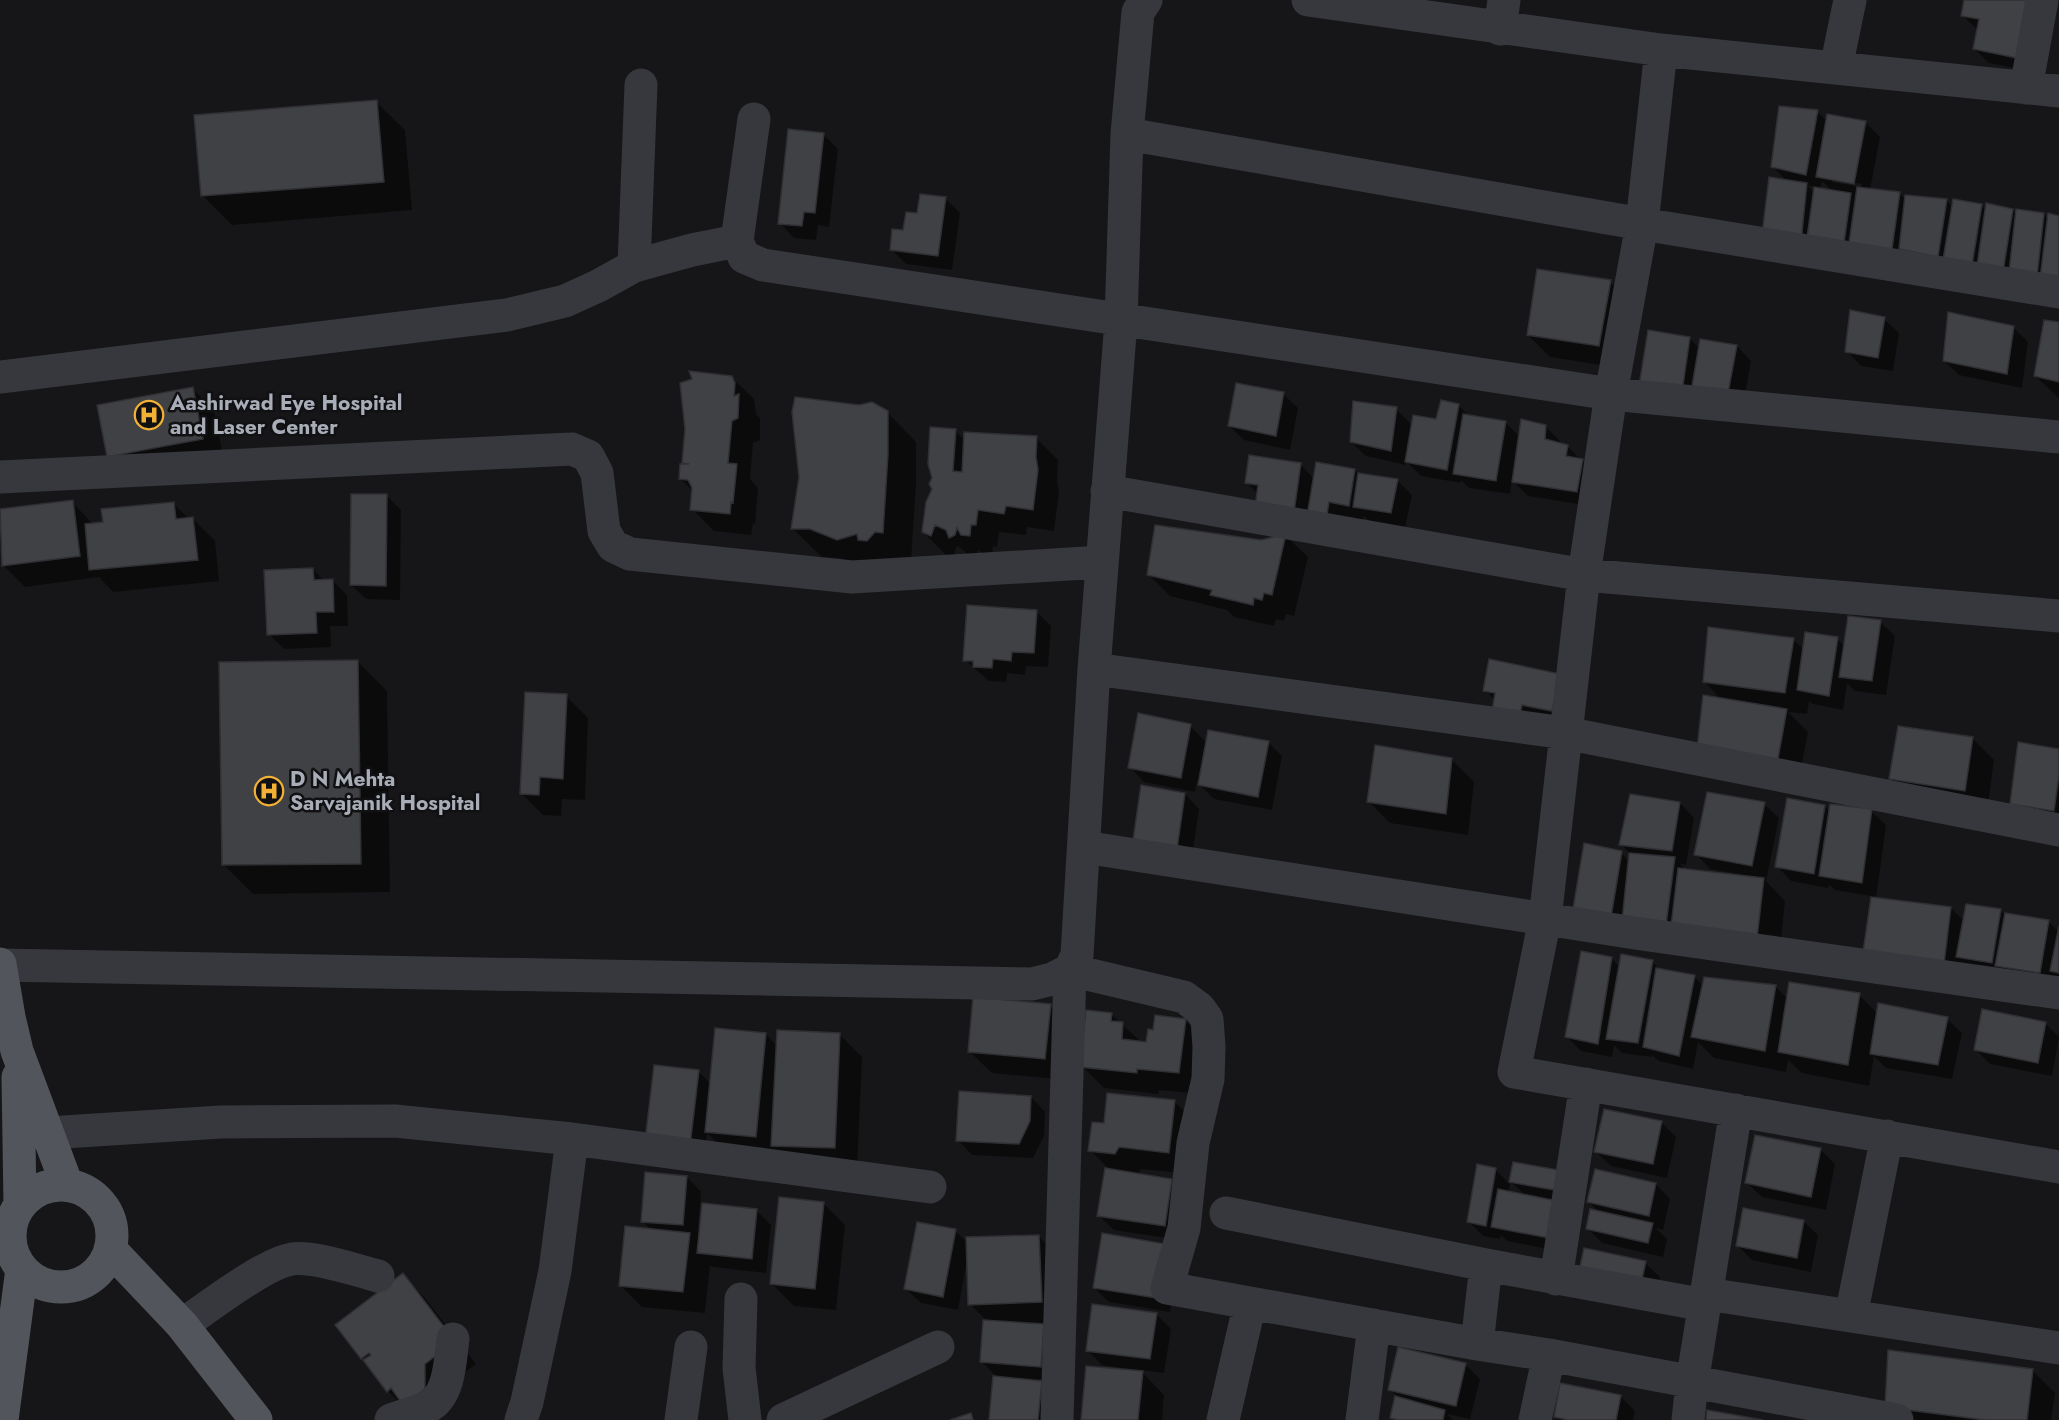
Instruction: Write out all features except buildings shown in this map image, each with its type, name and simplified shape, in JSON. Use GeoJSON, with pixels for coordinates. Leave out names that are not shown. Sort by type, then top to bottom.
{"type":"FeatureCollection","features":[{"type":"Feature","properties":{"kind":"main road"},"geometry":{"type":"LineString","coordinates":[[0,964],[17,1051],[67,1185]]}},
{"type":"Feature","properties":{"kind":"main road"},"geometry":{"type":"LineString","coordinates":[[17,1051],[20,1204],[12,1220],[10,1237],[13,1254],[22,1269],[34,1279],[48,1285],[64,1287],[79,1284],[93,1276],[104,1264],[110,1249],[112,1232],[108,1215],[98,1201],[84,1191],[67,1185],[41,1189],[20,1204]]}},
{"type":"Feature","properties":{"kind":"main road"},"geometry":{"type":"LineString","coordinates":[[110,1249],[182,1325],[256,1420]]}},
{"type":"Feature","properties":{"kind":"main road"},"geometry":{"type":"LineString","coordinates":[[2,1405],[22,1269]]}},
{"type":"Feature","properties":{"kind":"street"},"geometry":{"type":"LineString","coordinates":[[1057,1420],[1070,970],[1077,955],[1094,669],[1121,321],[1127,134],[1138,12],[1146,0]]}},
{"type":"Feature","properties":{"kind":"street"},"geometry":{"type":"LineString","coordinates":[[1308,0],[1502,14],[1661,50],[2059,91]]}},
{"type":"Feature","properties":{"kind":"street"},"geometry":{"type":"LineString","coordinates":[[1836,68],[1850,0]]}},
{"type":"Feature","properties":{"kind":"street"},"geometry":{"type":"LineString","coordinates":[[2026,88],[2042,0]]}},
{"type":"Feature","properties":{"kind":"street"},"geometry":{"type":"LineString","coordinates":[[1661,50],[1642,224],[1611,394],[1584,575],[1545,919],[1514,1072],[2059,1167]]}},
{"type":"Feature","properties":{"kind":"street"},"geometry":{"type":"LineString","coordinates":[[634,266],[641,85]]}},
{"type":"Feature","properties":{"kind":"street"},"geometry":{"type":"LineString","coordinates":[[754,119],[737,240],[744,257],[763,265],[1611,394],[2059,437]]}},
{"type":"Feature","properties":{"kind":"street"},"geometry":{"type":"LineString","coordinates":[[1127,134],[1642,224],[2059,292]]}},
{"type":"Feature","properties":{"kind":"street"},"geometry":{"type":"LineString","coordinates":[[0,377],[507,315],[565,301],[634,266],[737,240]]}},
{"type":"Feature","properties":{"kind":"street"},"geometry":{"type":"LineString","coordinates":[[0,477],[572,449],[588,456],[597,473],[604,531],[613,546],[630,554],[852,577],[1102,562]]}},
{"type":"Feature","properties":{"kind":"street"},"geometry":{"type":"LineString","coordinates":[[1107,491],[1584,575],[2059,616]]}},
{"type":"Feature","properties":{"kind":"street"},"geometry":{"type":"LineString","coordinates":[[1094,669],[1565,733],[2059,830]]}},
{"type":"Feature","properties":{"kind":"street"},"geometry":{"type":"LineString","coordinates":[[1084,847],[1635,933],[2059,993]]}},
{"type":"Feature","properties":{"kind":"street"},"geometry":{"type":"LineString","coordinates":[[0,964],[1032,984],[1052,979],[1070,970],[1184,997],[1199,1008],[1207,1019],[1208,1079],[1193,1143],[1184,1228],[1167,1288],[1549,1355],[1692,1383],[1780,1409],[1897,1420]]}},
{"type":"Feature","properties":{"kind":"street"},"geometry":{"type":"LineString","coordinates":[[1556,1278],[1586,1084]]}},
{"type":"Feature","properties":{"kind":"street"},"geometry":{"type":"LineString","coordinates":[[1688,1420],[1736,1110]]}},
{"type":"Feature","properties":{"kind":"street"},"geometry":{"type":"LineString","coordinates":[[48,1133],[221,1122],[395,1121],[572,1139],[930,1187]]}},
{"type":"Feature","properties":{"kind":"street"},"geometry":{"type":"LineString","coordinates":[[1851,1316],[1887,1136]]}},
{"type":"Feature","properties":{"kind":"street"},"geometry":{"type":"LineString","coordinates":[[521,1420],[555,1271],[572,1139]]}},
{"type":"Feature","properties":{"kind":"street"},"geometry":{"type":"LineString","coordinates":[[1226,1213],[1556,1278],[1706,1300],[1851,1316],[2059,1348]]}},
{"type":"Feature","properties":{"kind":"street"},"geometry":{"type":"LineString","coordinates":[[182,1325],[268,1268],[292,1259],[330,1263],[378,1276]]}},
{"type":"Feature","properties":{"kind":"street"},"geometry":{"type":"LineString","coordinates":[[1477,1344],[1486,1265]]}},
{"type":"Feature","properties":{"kind":"street"},"geometry":{"type":"LineString","coordinates":[[741,1299],[739,1368],[745,1420]]}},
{"type":"Feature","properties":{"kind":"street"},"geometry":{"type":"LineString","coordinates":[[1223,1420],[1250,1303]]}},
{"type":"Feature","properties":{"kind":"street"},"geometry":{"type":"LineString","coordinates":[[1362,1420],[1374,1325]]}},
{"type":"Feature","properties":{"kind":"street"},"geometry":{"type":"LineString","coordinates":[[391,1420],[430,1405],[440,1395],[445,1385],[453,1339]]}},
{"type":"Feature","properties":{"kind":"street"},"geometry":{"type":"LineString","coordinates":[[681,1420],[691,1347]]}},
{"type":"Feature","properties":{"kind":"street"},"geometry":{"type":"LineString","coordinates":[[783,1420],[938,1347]]}},
{"type":"Feature","properties":{"kind":"street"},"geometry":{"type":"LineString","coordinates":[[1535,1420],[1549,1355]]}},
{"type":"Feature","properties":{"kind":"place","name":"Aashirwad Eye Hospital and Laser Center"},"geometry":{"type":"Point","coordinates":[149,415]}},
{"type":"Feature","properties":{"kind":"place","name":"D N Mehta Sarvajanik Hospital"},"geometry":{"type":"Point","coordinates":[269,791]}}]}
